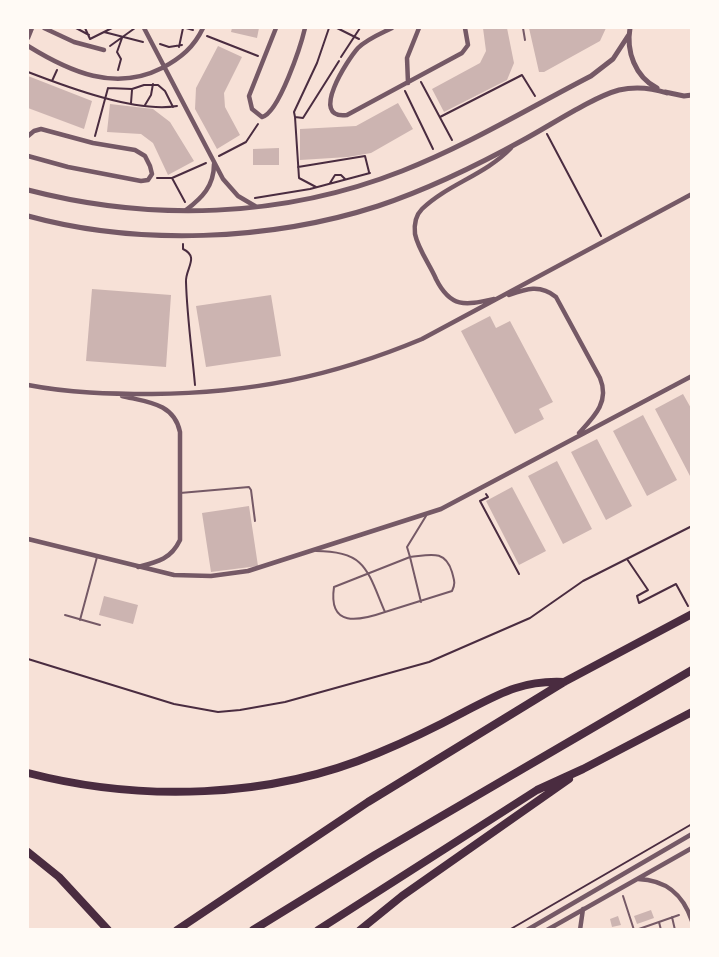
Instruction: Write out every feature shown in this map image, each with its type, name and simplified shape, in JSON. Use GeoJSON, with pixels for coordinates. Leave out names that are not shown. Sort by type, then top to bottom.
{"type":"FeatureCollection","features":[{"type":"Feature","properties":{"kind":"highway"},"geometry":{"type":"LineString","coordinates":[[177,930],[368,802],[564,682],[692,613]]}},
{"type":"Feature","properties":{"kind":"highway"},"geometry":{"type":"LineString","coordinates":[[253,930],[375,855],[692,670]]}},
{"type":"Feature","properties":{"kind":"highway"},"geometry":{"type":"LineString","coordinates":[[28,773],[69,782],[135,791],[193,791],[280,782],[329,771],[378,754],[513,688],[538,682],[564,682]]}},
{"type":"Feature","properties":{"kind":"highway"},"geometry":{"type":"LineString","coordinates":[[318,930],[493,816],[537,790],[692,712]]}},
{"type":"Feature","properties":{"kind":"highway"},"geometry":{"type":"LineString","coordinates":[[360,930],[402,896],[582,769]]}},
{"type":"Feature","properties":{"kind":"highway"},"geometry":{"type":"LineString","coordinates":[[28,852],[59,877],[108,930]]}},
{"type":"Feature","properties":{"kind":"street"},"geometry":{"type":"LineString","coordinates":[[28,38],[32,28]]}},
{"type":"Feature","properties":{"kind":"street"},"geometry":{"type":"LineString","coordinates":[[44,28],[104,50]]}},
{"type":"Feature","properties":{"kind":"street"},"geometry":{"type":"LineString","coordinates":[[144,28],[213,161],[232,191],[244,201],[258,207]]}},
{"type":"Feature","properties":{"kind":"street"},"geometry":{"type":"LineString","coordinates":[[28,46],[60,63],[83,72],[116,80],[143,76],[164,67],[189,50],[202,28]]}},
{"type":"Feature","properties":{"kind":"street"},"geometry":{"type":"LineString","coordinates":[[276,28],[249,96],[252,109],[262,117],[269,113],[287,79],[305,28]]}},
{"type":"Feature","properties":{"kind":"street"},"geometry":{"type":"LineString","coordinates":[[392,28],[366,42],[353,55],[330,96],[331,109],[340,115],[347,115],[465,51],[468,45],[465,28]]}},
{"type":"Feature","properties":{"kind":"street"},"geometry":{"type":"LineString","coordinates":[[408,83],[407,58],[419,28]]}},
{"type":"Feature","properties":{"kind":"street"},"geometry":{"type":"LineString","coordinates":[[630,28],[628,36],[629,51],[634,64],[652,86],[668,93]]}},
{"type":"Feature","properties":{"kind":"street"},"geometry":{"type":"LineString","coordinates":[[28,190],[103,205],[184,211],[258,207],[318,197],[372,182],[436,156],[540,103],[599,71],[613,60],[628,36]]}},
{"type":"Feature","properties":{"kind":"street"},"geometry":{"type":"LineString","coordinates":[[28,216],[97,230],[145,234],[239,233],[274,229],[334,218],[401,198],[514,145],[619,90],[638,88],[692,95]]}},
{"type":"Feature","properties":{"kind":"street"},"geometry":{"type":"LineString","coordinates":[[28,136],[34,131],[41,129],[93,144],[139,151],[150,166],[150,177],[141,181],[75,169],[28,156]]}},
{"type":"Feature","properties":{"kind":"street"},"geometry":{"type":"LineString","coordinates":[[514,145],[487,169],[423,208],[417,217],[415,227],[416,238],[441,288],[448,297],[462,304],[499,298],[536,288],[547,291],[559,301],[600,378],[603,389],[603,400],[599,411],[576,437]]}},
{"type":"Feature","properties":{"kind":"street"},"geometry":{"type":"LineString","coordinates":[[184,211],[200,200],[208,189],[213,177],[213,161]]}},
{"type":"Feature","properties":{"kind":"street"},"geometry":{"type":"LineString","coordinates":[[28,385],[63,391],[114,394],[195,393],[288,382],[353,365],[422,339],[603,240],[692,194]]}},
{"type":"Feature","properties":{"kind":"street"},"geometry":{"type":"LineString","coordinates":[[28,539],[174,575],[220,575],[248,571],[316,551],[427,514],[483,488],[692,376]]}},
{"type":"Feature","properties":{"kind":"street"},"geometry":{"type":"LineString","coordinates":[[114,394],[161,406],[176,419],[180,432],[181,532],[176,548],[164,560],[137,567]]}},
{"type":"Feature","properties":{"kind":"street"},"geometry":{"type":"LineString","coordinates":[[527,930],[692,834]]}},
{"type":"Feature","properties":{"kind":"street"},"geometry":{"type":"LineString","coordinates":[[547,930],[692,848]]}},
{"type":"Feature","properties":{"kind":"street"},"geometry":{"type":"LineString","coordinates":[[637,879],[665,884],[684,902],[692,921]]}},
{"type":"Feature","properties":{"kind":"street"},"geometry":{"type":"LineString","coordinates":[[580,930],[583,909]]}},
{"type":"Feature","properties":{"kind":"lane"},"geometry":{"type":"LineString","coordinates":[[523,28],[525,40]]}},
{"type":"Feature","properties":{"kind":"lane"},"geometry":{"type":"LineString","coordinates":[[180,493],[249,487],[251,490],[254,521]]}},
{"type":"Feature","properties":{"kind":"lane"},"geometry":{"type":"LineString","coordinates":[[421,602],[408,547],[427,514]]}},
{"type":"Feature","properties":{"kind":"lane"},"geometry":{"type":"LineString","coordinates":[[316,551],[333,551],[357,558],[368,573],[384,612]]}},
{"type":"Feature","properties":{"kind":"lane"},"geometry":{"type":"LineString","coordinates":[[432,554],[444,556],[449,562],[455,583],[452,591],[421,602],[358,620],[348,619],[340,614],[334,602],[334,586],[368,573],[410,557],[432,554]]}},
{"type":"Feature","properties":{"kind":"lane"},"geometry":{"type":"LineString","coordinates":[[80,620],[97,557]]}},
{"type":"Feature","properties":{"kind":"lane"},"geometry":{"type":"LineString","coordinates":[[65,616],[100,625]]}},
{"type":"Feature","properties":{"kind":"lane"},"geometry":{"type":"LineString","coordinates":[[622,896],[635,930],[679,915]]}},
{"type":"Feature","properties":{"kind":"lane"},"geometry":{"type":"LineString","coordinates":[[672,918],[675,930]]}},
{"type":"Feature","properties":{"kind":"lane"},"geometry":{"type":"LineString","coordinates":[[659,922],[661,930]]}},
{"type":"Feature","properties":{"kind":"path"},"geometry":{"type":"LineString","coordinates":[[76,28],[90,36]]}},
{"type":"Feature","properties":{"kind":"path"},"geometry":{"type":"LineString","coordinates":[[85,28],[90,36],[89,46]]}},
{"type":"Feature","properties":{"kind":"path"},"geometry":{"type":"LineString","coordinates":[[90,39],[112,28]]}},
{"type":"Feature","properties":{"kind":"path"},"geometry":{"type":"LineString","coordinates":[[104,50],[135,28]]}},
{"type":"Feature","properties":{"kind":"path"},"geometry":{"type":"LineString","coordinates":[[179,47],[184,28],[265,59]]}},
{"type":"Feature","properties":{"kind":"path"},"geometry":{"type":"LineString","coordinates":[[316,187],[299,178],[294,112],[317,63],[329,28]]}},
{"type":"Feature","properties":{"kind":"path"},"geometry":{"type":"LineString","coordinates":[[337,28],[366,42]]}},
{"type":"Feature","properties":{"kind":"path"},"geometry":{"type":"LineString","coordinates":[[295,117],[303,118],[360,28]]}},
{"type":"Feature","properties":{"kind":"path"},"geometry":{"type":"LineString","coordinates":[[192,35],[194,31]]}},
{"type":"Feature","properties":{"kind":"path"},"geometry":{"type":"LineString","coordinates":[[104,32],[153,45]]}},
{"type":"Feature","properties":{"kind":"path"},"geometry":{"type":"LineString","coordinates":[[116,80],[121,59],[117,52],[122,37]]}},
{"type":"Feature","properties":{"kind":"path"},"geometry":{"type":"LineString","coordinates":[[156,40],[164,46],[179,47],[187,42]]}},
{"type":"Feature","properties":{"kind":"path"},"geometry":{"type":"LineString","coordinates":[[52,81],[60,63]]}},
{"type":"Feature","properties":{"kind":"path"},"geometry":{"type":"LineString","coordinates":[[28,72],[106,100],[173,107],[183,104]]}},
{"type":"Feature","properties":{"kind":"path"},"geometry":{"type":"LineString","coordinates":[[440,117],[522,75],[540,103]]}},
{"type":"Feature","properties":{"kind":"path"},"geometry":{"type":"LineString","coordinates":[[419,77],[456,146]]}},
{"type":"Feature","properties":{"kind":"path"},"geometry":{"type":"LineString","coordinates":[[93,144],[108,88],[132,89],[153,84],[166,91],[173,107]]}},
{"type":"Feature","properties":{"kind":"path"},"geometry":{"type":"LineString","coordinates":[[145,105],[151,95],[153,84]]}},
{"type":"Feature","properties":{"kind":"path"},"geometry":{"type":"LineString","coordinates":[[402,86],[436,156]]}},
{"type":"Feature","properties":{"kind":"path"},"geometry":{"type":"LineString","coordinates":[[131,103],[132,89]]}},
{"type":"Feature","properties":{"kind":"path"},"geometry":{"type":"LineString","coordinates":[[150,177],[172,178],[213,161],[249,140],[262,117]]}},
{"type":"Feature","properties":{"kind":"path"},"geometry":{"type":"LineString","coordinates":[[544,129],[603,240]]}},
{"type":"Feature","properties":{"kind":"path"},"geometry":{"type":"LineString","coordinates":[[298,167],[365,156],[372,182]]}},
{"type":"Feature","properties":{"kind":"path"},"geometry":{"type":"LineString","coordinates":[[249,196],[259,198],[316,187],[370,173]]}},
{"type":"Feature","properties":{"kind":"path"},"geometry":{"type":"LineString","coordinates":[[330,183],[335,175],[341,175],[345,179]]}},
{"type":"Feature","properties":{"kind":"path"},"geometry":{"type":"LineString","coordinates":[[172,178],[185,202]]}},
{"type":"Feature","properties":{"kind":"path"},"geometry":{"type":"LineString","coordinates":[[183,244],[183,249],[189,253],[192,259],[186,280],[195,393]]}},
{"type":"Feature","properties":{"kind":"path"},"geometry":{"type":"LineString","coordinates":[[483,488],[488,497],[480,501],[519,574]]}},
{"type":"Feature","properties":{"kind":"path"},"geometry":{"type":"LineString","coordinates":[[28,659],[174,704],[207,711],[240,710],[285,702],[429,662],[530,618],[583,581],[692,526]]}},
{"type":"Feature","properties":{"kind":"path"},"geometry":{"type":"LineString","coordinates":[[627,559],[648,590],[637,596],[639,602],[676,584],[692,613]]}},
{"type":"Feature","properties":{"kind":"path"},"geometry":{"type":"LineString","coordinates":[[509,930],[692,824]]}},
{"type":"Feature","properties":{"kind":"building"},"geometry":{"type":"Polygon","coordinates":[[[232,28],[259,28],[257,38],[231,32],[232,28]]]}},
{"type":"Feature","properties":{"kind":"building"},"geometry":{"type":"Polygon","coordinates":[[[483,28],[507,28],[514,63],[507,80],[444,112],[432,89],[480,63],[486,51],[483,28]]]}},
{"type":"Feature","properties":{"kind":"building"},"geometry":{"type":"Polygon","coordinates":[[[529,28],[606,28],[600,41],[544,72],[539,72],[529,28]]]}},
{"type":"Feature","properties":{"kind":"building"},"geometry":{"type":"Polygon","coordinates":[[[218,46],[242,57],[224,93],[225,107],[240,135],[217,149],[195,109],[196,88],[218,46]]]}},
{"type":"Feature","properties":{"kind":"building"},"geometry":{"type":"Polygon","coordinates":[[[28,76],[92,101],[84,129],[28,108],[28,76]]]}},
{"type":"Feature","properties":{"kind":"building"},"geometry":{"type":"Polygon","coordinates":[[[398,103],[413,129],[371,153],[348,157],[300,160],[300,129],[356,126],[398,103]]]}},
{"type":"Feature","properties":{"kind":"building"},"geometry":{"type":"Polygon","coordinates":[[[110,104],[153,109],[170,122],[194,161],[168,175],[153,143],[141,134],[107,132],[110,104]]]}},
{"type":"Feature","properties":{"kind":"building"},"geometry":{"type":"Polygon","coordinates":[[[279,148],[279,165],[253,165],[253,149],[279,148]]]}},
{"type":"Feature","properties":{"kind":"building"},"geometry":{"type":"Polygon","coordinates":[[[92,289],[171,295],[166,367],[86,361],[92,289]]]}},
{"type":"Feature","properties":{"kind":"building"},"geometry":{"type":"Polygon","coordinates":[[[271,295],[281,356],[206,367],[196,306],[271,295]]]}},
{"type":"Feature","properties":{"kind":"building"},"geometry":{"type":"Polygon","coordinates":[[[490,316],[496,328],[510,321],[553,402],[539,409],[544,419],[515,434],[461,331],[490,316]]]}},
{"type":"Feature","properties":{"kind":"building"},"geometry":{"type":"Polygon","coordinates":[[[683,394],[692,410],[690,476],[655,409],[683,394]]]}},
{"type":"Feature","properties":{"kind":"building"},"geometry":{"type":"Polygon","coordinates":[[[643,415],[677,480],[647,496],[613,431],[643,415]]]}},
{"type":"Feature","properties":{"kind":"building"},"geometry":{"type":"Polygon","coordinates":[[[597,439],[632,506],[606,520],[571,452],[597,439]]]}},
{"type":"Feature","properties":{"kind":"building"},"geometry":{"type":"Polygon","coordinates":[[[557,461],[592,529],[563,544],[528,476],[557,461]]]}},
{"type":"Feature","properties":{"kind":"building"},"geometry":{"type":"Polygon","coordinates":[[[512,487],[546,551],[519,565],[486,501],[512,487]]]}},
{"type":"Feature","properties":{"kind":"building"},"geometry":{"type":"Polygon","coordinates":[[[249,506],[258,566],[211,572],[202,513],[249,506]]]}},
{"type":"Feature","properties":{"kind":"building"},"geometry":{"type":"Polygon","coordinates":[[[104,596],[138,605],[133,624],[99,615],[104,596]]]}},
{"type":"Feature","properties":{"kind":"building"},"geometry":{"type":"Polygon","coordinates":[[[651,910],[654,918],[637,924],[634,916],[651,910]]]}},
{"type":"Feature","properties":{"kind":"building"},"geometry":{"type":"Polygon","coordinates":[[[618,916],[621,925],[612,927],[610,919],[618,916]]]}}]}
